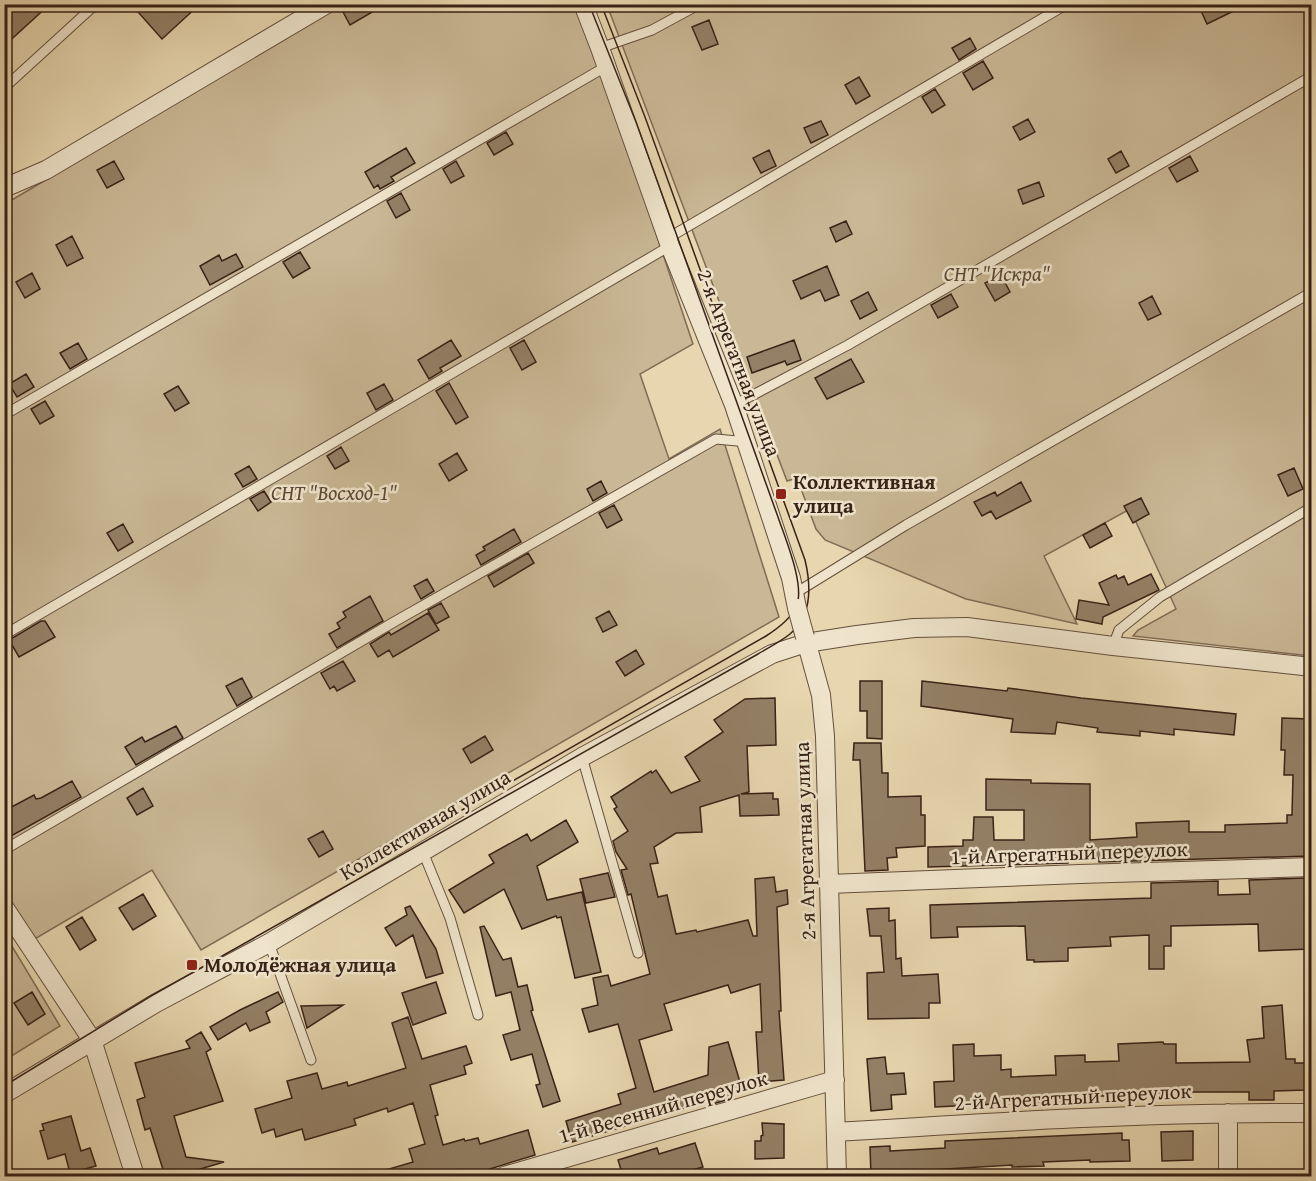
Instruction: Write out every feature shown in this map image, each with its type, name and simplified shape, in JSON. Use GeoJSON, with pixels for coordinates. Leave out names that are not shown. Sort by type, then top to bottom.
{"type":"FeatureCollection","features":[{"type":"Feature","properties":{"kind":"street"},"geometry":{"type":"LineString","coordinates":[[4,188],[46,170],[327,4]]}},
{"type":"Feature","properties":{"kind":"street","name":"2-я Агрегатная улица"},"geometry":{"type":"LineString","coordinates":[[583,4],[669,242],[735,405],[791,578],[805,640],[821,695],[825,736],[837,1176]]}},
{"type":"Feature","properties":{"kind":"street","name":"Коллективная улица"},"geometry":{"type":"LineString","coordinates":[[4,1094],[156,1003],[268,943],[582,757],[772,654],[805,640],[914,628],[967,627],[1311,668]]}},
{"type":"Feature","properties":{"kind":"street","name":"1-й Агрегатный переулок"},"geometry":{"type":"LineString","coordinates":[[829,884],[1311,867]]}},
{"type":"Feature","properties":{"kind":"street"},"geometry":{"type":"LineString","coordinates":[[4,907],[92,1040],[135,1176]]}},
{"type":"Feature","properties":{"kind":"street","name":"1-й Весенний переулок"},"geometry":{"type":"LineString","coordinates":[[504,1176],[835,1080]]}},
{"type":"Feature","properties":{"kind":"street"},"geometry":{"type":"LineString","coordinates":[[1228,1113],[1228,1176]]}},
{"type":"Feature","properties":{"kind":"street","name":"2-й Агрегатный переулок"},"geometry":{"type":"LineString","coordinates":[[836,1132],[1032,1120],[1228,1113],[1311,1113]]}},
{"type":"Feature","properties":{"kind":"lane"},"geometry":{"type":"LineString","coordinates":[[4,88],[96,4]]}},
{"type":"Feature","properties":{"kind":"lane"},"geometry":{"type":"LineString","coordinates":[[600,48],[652,30],[700,4]]}},
{"type":"Feature","properties":{"kind":"lane"},"geometry":{"type":"LineString","coordinates":[[4,635],[1067,4]]}},
{"type":"Feature","properties":{"kind":"lane"},"geometry":{"type":"LineString","coordinates":[[4,415],[607,66]]}},
{"type":"Feature","properties":{"kind":"lane"},"geometry":{"type":"LineString","coordinates":[[735,405],[848,345],[1311,76]]}},
{"type":"Feature","properties":{"kind":"lane"},"geometry":{"type":"LineString","coordinates":[[796,601],[906,525],[1311,292]]}},
{"type":"Feature","properties":{"kind":"lane"},"geometry":{"type":"LineString","coordinates":[[4,849],[404,616],[716,438],[747,442]]}},
{"type":"Feature","properties":{"kind":"lane"},"geometry":{"type":"LineString","coordinates":[[1113,646],[1119,630],[1160,597],[1311,507]]}},
{"type":"Feature","properties":{"kind":"lane"},"geometry":{"type":"LineString","coordinates":[[582,757],[638,953]]}},
{"type":"Feature","properties":{"kind":"lane"},"geometry":{"type":"LineString","coordinates":[[423,852],[450,918],[478,1015]]}},
{"type":"Feature","properties":{"kind":"lane"},"geometry":{"type":"LineString","coordinates":[[268,943],[311,1060]]}},
{"type":"Feature","properties":{"kind":"green space","name":"СНТ \"Восход-1\""},"geometry":{"type":"Polygon","coordinates":[[[342,5],[575,5],[599,63],[693,344],[640,374],[669,459],[720,429],[779,617],[201,950],[152,870],[33,940],[5,894],[5,204],[342,5]]]}},
{"type":"Feature","properties":{"kind":"green space","name":"СНТ \"Искра\""},"geometry":{"type":"Polygon","coordinates":[[[607,5],[1311,5],[1311,656],[1133,636],[1138,630],[1176,609],[1130,509],[1044,556],[1077,624],[966,599],[825,540],[816,529],[797,478],[787,481],[607,5]]]}},
{"type":"Feature","properties":{"kind":"green space"},"geometry":{"type":"Polygon","coordinates":[[[4,933],[60,1026],[5,1060],[4,1060],[4,933]]]}},
{"type":"Feature","properties":{"kind":"building"},"geometry":{"type":"Polygon","coordinates":[[[4,4],[50,4],[4,46],[4,4]]]}},
{"type":"Feature","properties":{"kind":"building"},"geometry":{"type":"Polygon","coordinates":[[[131,4],[200,4],[162,39],[131,4]]]}},
{"type":"Feature","properties":{"kind":"building"},"geometry":{"type":"Polygon","coordinates":[[[351,4],[386,4],[350,25],[342,10],[351,4]]]}},
{"type":"Feature","properties":{"kind":"building"},"geometry":{"type":"Polygon","coordinates":[[[1198,4],[1248,4],[1207,24],[1198,4]]]}},
{"type":"Feature","properties":{"kind":"building"},"geometry":{"type":"Polygon","coordinates":[[[709,20],[718,44],[702,50],[692,27],[709,20]]]}},
{"type":"Feature","properties":{"kind":"building"},"geometry":{"type":"Polygon","coordinates":[[[970,38],[976,49],[959,60],[952,48],[970,38]]]}},
{"type":"Feature","properties":{"kind":"building"},"geometry":{"type":"Polygon","coordinates":[[[983,61],[993,78],[973,90],[963,73],[983,61]]]}},
{"type":"Feature","properties":{"kind":"building"},"geometry":{"type":"Polygon","coordinates":[[[859,77],[870,96],[856,104],[845,85],[859,77]]]}},
{"type":"Feature","properties":{"kind":"building"},"geometry":{"type":"Polygon","coordinates":[[[935,89],[945,105],[932,113],[922,97],[935,89]]]}},
{"type":"Feature","properties":{"kind":"building"},"geometry":{"type":"Polygon","coordinates":[[[1028,119],[1035,132],[1020,140],[1013,127],[1028,119]]]}},
{"type":"Feature","properties":{"kind":"building"},"geometry":{"type":"Polygon","coordinates":[[[821,121],[828,135],[811,143],[804,128],[821,121]]]}},
{"type":"Feature","properties":{"kind":"building"},"geometry":{"type":"Polygon","coordinates":[[[506,132],[513,144],[494,155],[487,143],[506,132]]]}},
{"type":"Feature","properties":{"kind":"building"},"geometry":{"type":"Polygon","coordinates":[[[406,148],[415,163],[391,177],[394,181],[380,189],[378,185],[374,188],[365,172],[406,148]]]}},
{"type":"Feature","properties":{"kind":"building"},"geometry":{"type":"Polygon","coordinates":[[[769,150],[776,166],[761,173],[753,158],[769,150]]]}},
{"type":"Feature","properties":{"kind":"building"},"geometry":{"type":"Polygon","coordinates":[[[1121,151],[1129,166],[1116,173],[1108,159],[1121,151]]]}},
{"type":"Feature","properties":{"kind":"building"},"geometry":{"type":"Polygon","coordinates":[[[1190,156],[1198,171],[1177,182],[1169,168],[1190,156]]]}},
{"type":"Feature","properties":{"kind":"building"},"geometry":{"type":"Polygon","coordinates":[[[114,161],[124,179],[107,188],[97,170],[114,161]]]}},
{"type":"Feature","properties":{"kind":"building"},"geometry":{"type":"Polygon","coordinates":[[[456,161],[464,176],[451,183],[443,169],[456,161]]]}},
{"type":"Feature","properties":{"kind":"building"},"geometry":{"type":"Polygon","coordinates":[[[1039,182],[1044,196],[1023,204],[1018,190],[1039,182]]]}},
{"type":"Feature","properties":{"kind":"building"},"geometry":{"type":"Polygon","coordinates":[[[401,193],[410,210],[396,218],[387,201],[401,193]]]}},
{"type":"Feature","properties":{"kind":"building"},"geometry":{"type":"Polygon","coordinates":[[[846,221],[852,234],[836,242],[830,228],[846,221]]]}},
{"type":"Feature","properties":{"kind":"building"},"geometry":{"type":"Polygon","coordinates":[[[72,236],[83,258],[67,266],[56,245],[72,236]]]}},
{"type":"Feature","properties":{"kind":"building"},"geometry":{"type":"Polygon","coordinates":[[[300,252],[310,268],[293,278],[283,262],[300,252]]]}},
{"type":"Feature","properties":{"kind":"building"},"geometry":{"type":"Polygon","coordinates":[[[236,254],[243,267],[210,285],[200,266],[219,255],[222,261],[236,254]]]}},
{"type":"Feature","properties":{"kind":"building"},"geometry":{"type":"Polygon","coordinates":[[[827,266],[839,295],[825,301],[820,290],[801,299],[793,281],[827,266]]]}},
{"type":"Feature","properties":{"kind":"building"},"geometry":{"type":"Polygon","coordinates":[[[32,273],[40,289],[25,298],[16,282],[32,273]]]}},
{"type":"Feature","properties":{"kind":"building"},"geometry":{"type":"Polygon","coordinates":[[[1001,275],[1010,292],[995,301],[985,283],[1001,275]]]}},
{"type":"Feature","properties":{"kind":"building"},"geometry":{"type":"Polygon","coordinates":[[[868,292],[877,310],[860,319],[851,301],[868,292]]]}},
{"type":"Feature","properties":{"kind":"building"},"geometry":{"type":"Polygon","coordinates":[[[951,294],[958,307],[938,318],[931,305],[951,294]]]}},
{"type":"Feature","properties":{"kind":"building"},"geometry":{"type":"Polygon","coordinates":[[[1152,296],[1161,314],[1148,320],[1139,303],[1152,296]]]}},
{"type":"Feature","properties":{"kind":"building"},"geometry":{"type":"Polygon","coordinates":[[[451,340],[461,356],[440,368],[442,371],[429,379],[418,360],[451,340]]]}},
{"type":"Feature","properties":{"kind":"building"},"geometry":{"type":"Polygon","coordinates":[[[524,340],[536,362],[522,370],[510,348],[524,340]]]}},
{"type":"Feature","properties":{"kind":"building"},"geometry":{"type":"Polygon","coordinates":[[[794,340],[801,360],[787,365],[785,361],[752,373],[747,357],[794,340]]]}},
{"type":"Feature","properties":{"kind":"building"},"geometry":{"type":"Polygon","coordinates":[[[78,343],[87,359],[70,369],[60,353],[78,343]]]}},
{"type":"Feature","properties":{"kind":"building"},"geometry":{"type":"Polygon","coordinates":[[[851,359],[864,382],[827,399],[815,378],[851,359]]]}},
{"type":"Feature","properties":{"kind":"building"},"geometry":{"type":"Polygon","coordinates":[[[26,374],[34,387],[17,397],[9,384],[26,374]]]}},
{"type":"Feature","properties":{"kind":"building"},"geometry":{"type":"Polygon","coordinates":[[[449,383],[468,417],[456,424],[436,391],[449,383]]]}},
{"type":"Feature","properties":{"kind":"building"},"geometry":{"type":"Polygon","coordinates":[[[384,384],[393,400],[376,410],[367,393],[384,384]]]}},
{"type":"Feature","properties":{"kind":"building"},"geometry":{"type":"Polygon","coordinates":[[[178,386],[189,403],[175,411],[164,394],[178,386]]]}},
{"type":"Feature","properties":{"kind":"building"},"geometry":{"type":"Polygon","coordinates":[[[45,401],[54,416],[40,424],[31,409],[45,401]]]}},
{"type":"Feature","properties":{"kind":"building"},"geometry":{"type":"Polygon","coordinates":[[[341,447],[349,461],[335,469],[327,456],[341,447]]]}},
{"type":"Feature","properties":{"kind":"building"},"geometry":{"type":"Polygon","coordinates":[[[457,453],[467,470],[449,481],[439,464],[457,453]]]}},
{"type":"Feature","properties":{"kind":"building"},"geometry":{"type":"Polygon","coordinates":[[[249,466],[257,479],[243,487],[235,474],[249,466]]]}},
{"type":"Feature","properties":{"kind":"building"},"geometry":{"type":"Polygon","coordinates":[[[1294,468],[1303,489],[1288,496],[1278,475],[1294,468]]]}},
{"type":"Feature","properties":{"kind":"building"},"geometry":{"type":"Polygon","coordinates":[[[601,481],[607,493],[593,501],[587,489],[601,481]]]}},
{"type":"Feature","properties":{"kind":"building"},"geometry":{"type":"Polygon","coordinates":[[[1021,482],[1031,501],[996,519],[991,511],[982,516],[974,502],[995,492],[997,496],[1021,482]]]}},
{"type":"Feature","properties":{"kind":"building"},"geometry":{"type":"Polygon","coordinates":[[[264,491],[271,502],[258,511],[250,499],[264,491]]]}},
{"type":"Feature","properties":{"kind":"building"},"geometry":{"type":"Polygon","coordinates":[[[1141,498],[1149,514],[1133,523],[1124,506],[1141,498]]]}},
{"type":"Feature","properties":{"kind":"building"},"geometry":{"type":"Polygon","coordinates":[[[614,505],[622,520],[607,528],[599,513],[614,505]]]}},
{"type":"Feature","properties":{"kind":"building"},"geometry":{"type":"Polygon","coordinates":[[[1105,523],[1112,536],[1090,548],[1083,535],[1105,523]]]}},
{"type":"Feature","properties":{"kind":"building"},"geometry":{"type":"Polygon","coordinates":[[[123,524],[133,542],[118,551],[107,533],[123,524]]]}},
{"type":"Feature","properties":{"kind":"building"},"geometry":{"type":"Polygon","coordinates":[[[514,529],[521,542],[481,565],[476,555],[485,550],[483,547],[514,529]]]}},
{"type":"Feature","properties":{"kind":"building"},"geometry":{"type":"Polygon","coordinates":[[[528,553],[534,563],[494,587],[488,576],[528,553]]]}},
{"type":"Feature","properties":{"kind":"building"},"geometry":{"type":"Polygon","coordinates":[[[1151,574],[1159,590],[1103,617],[1102,624],[1076,619],[1079,600],[1109,605],[1099,583],[1116,575],[1118,579],[1124,576],[1128,585],[1151,574]]]}},
{"type":"Feature","properties":{"kind":"building"},"geometry":{"type":"Polygon","coordinates":[[[427,579],[434,591],[421,599],[414,586],[427,579]]]}},
{"type":"Feature","properties":{"kind":"building"},"geometry":{"type":"Polygon","coordinates":[[[370,596],[383,621],[337,648],[329,634],[340,628],[337,623],[346,617],[343,612],[370,596]]]}},
{"type":"Feature","properties":{"kind":"building"},"geometry":{"type":"Polygon","coordinates":[[[441,603],[449,617],[436,624],[428,610],[441,603]]]}},
{"type":"Feature","properties":{"kind":"building"},"geometry":{"type":"Polygon","coordinates":[[[609,611],[617,625],[603,632],[596,618],[609,611]]]}},
{"type":"Feature","properties":{"kind":"building"},"geometry":{"type":"Polygon","coordinates":[[[428,613],[439,630],[393,657],[389,650],[378,657],[370,644],[389,632],[391,635],[428,613]]]}},
{"type":"Feature","properties":{"kind":"building"},"geometry":{"type":"Polygon","coordinates":[[[41,621],[45,621],[55,637],[19,657],[9,640],[41,621]]]}},
{"type":"Feature","properties":{"kind":"building"},"geometry":{"type":"Polygon","coordinates":[[[636,650],[644,664],[625,676],[616,662],[636,650]]]}},
{"type":"Feature","properties":{"kind":"building"},"geometry":{"type":"Polygon","coordinates":[[[343,661],[355,681],[337,691],[334,686],[330,689],[321,673],[343,661]]]}},
{"type":"Feature","properties":{"kind":"building"},"geometry":{"type":"Polygon","coordinates":[[[242,678],[252,697],[237,706],[226,686],[242,678]]]}},
{"type":"Feature","properties":{"kind":"building"},"geometry":{"type":"Polygon","coordinates":[[[860,681],[882,681],[882,739],[867,738],[867,711],[860,711],[860,681]]]}},
{"type":"Feature","properties":{"kind":"building"},"geometry":{"type":"Polygon","coordinates":[[[922,681],[1007,691],[1008,688],[1236,714],[1234,735],[1174,729],[1174,735],[1140,731],[1140,736],[1097,732],[1098,728],[1057,722],[1055,734],[1011,732],[1013,719],[921,706],[922,681]]]}},
{"type":"Feature","properties":{"kind":"building"},"geometry":{"type":"Polygon","coordinates":[[[775,698],[776,745],[747,746],[749,792],[741,794],[773,793],[773,799],[778,799],[779,815],[740,816],[739,795],[700,807],[702,832],[676,833],[654,847],[658,863],[650,864],[658,897],[667,895],[676,934],[696,930],[697,932],[748,920],[753,936],[757,936],[755,879],[774,877],[776,892],[787,890],[788,904],[777,907],[781,1011],[779,1011],[784,1080],[759,1082],[756,1032],[762,1032],[760,984],[731,993],[728,985],[664,1004],[672,1030],[639,1040],[654,1092],[708,1075],[709,1047],[728,1042],[743,1092],[728,1093],[730,1099],[709,1105],[708,1101],[572,1142],[566,1121],[621,1104],[618,1094],[636,1088],[618,1024],[589,1032],[582,1009],[598,1005],[593,978],[608,975],[611,986],[650,974],[631,894],[628,895],[621,870],[627,869],[616,852],[613,841],[628,831],[614,809],[617,807],[611,797],[656,770],[671,793],[700,781],[685,757],[723,732],[714,720],[745,699],[775,698]]]}},
{"type":"Feature","properties":{"kind":"building"},"geometry":{"type":"Polygon","coordinates":[[[1282,718],[1310,719],[1310,856],[1099,862],[1099,858],[1068,860],[1068,863],[928,867],[928,847],[963,846],[963,840],[973,840],[974,817],[993,817],[994,840],[1024,840],[1024,810],[986,810],[986,779],[1031,780],[1031,783],[1090,784],[1090,840],[1137,837],[1136,823],[1189,821],[1189,832],[1225,832],[1225,825],[1287,823],[1287,815],[1292,815],[1293,775],[1284,775],[1285,750],[1281,750],[1282,718]]]}},
{"type":"Feature","properties":{"kind":"building"},"geometry":{"type":"Polygon","coordinates":[[[176,726],[183,738],[136,765],[125,747],[142,737],[145,742],[176,726]]]}},
{"type":"Feature","properties":{"kind":"building"},"geometry":{"type":"Polygon","coordinates":[[[485,736],[493,750],[471,763],[463,749],[485,736]]]}},
{"type":"Feature","properties":{"kind":"building"},"geometry":{"type":"Polygon","coordinates":[[[854,743],[881,743],[882,773],[888,773],[888,797],[921,796],[921,815],[925,815],[925,846],[896,848],[897,857],[887,858],[888,870],[865,871],[860,760],[853,760],[854,743]]]}},
{"type":"Feature","properties":{"kind":"building"},"geometry":{"type":"Polygon","coordinates":[[[72,781],[81,797],[4,840],[4,811],[34,795],[36,799],[41,798],[72,781]]]}},
{"type":"Feature","properties":{"kind":"building"},"geometry":{"type":"Polygon","coordinates":[[[143,788],[153,806],[137,815],[127,798],[143,788]]]}},
{"type":"Feature","properties":{"kind":"building"},"geometry":{"type":"Polygon","coordinates":[[[566,820],[578,842],[537,866],[547,900],[582,892],[601,972],[575,978],[561,917],[556,916],[522,929],[504,889],[464,913],[449,890],[494,863],[489,855],[527,834],[531,841],[566,820]]]}},
{"type":"Feature","properties":{"kind":"building"},"geometry":{"type":"Polygon","coordinates":[[[323,831],[333,849],[319,857],[308,839],[323,831]]]}},
{"type":"Feature","properties":{"kind":"building"},"geometry":{"type":"Polygon","coordinates":[[[608,873],[615,897],[586,903],[580,879],[608,873]]]}},
{"type":"Feature","properties":{"kind":"building"},"geometry":{"type":"Polygon","coordinates":[[[1307,878],[1311,949],[1259,951],[1258,924],[1171,926],[1171,946],[1164,946],[1164,969],[1149,969],[1149,935],[1110,937],[1111,946],[1068,948],[1068,961],[1034,962],[1034,960],[1027,960],[1025,926],[957,927],[958,937],[931,938],[930,905],[1151,898],[1151,883],[1218,881],[1218,895],[1250,894],[1249,880],[1307,878]]]}},
{"type":"Feature","properties":{"kind":"building"},"geometry":{"type":"Polygon","coordinates":[[[143,894],[156,916],[133,930],[119,908],[143,894]]]}},
{"type":"Feature","properties":{"kind":"building"},"geometry":{"type":"Polygon","coordinates":[[[410,906],[436,949],[443,973],[426,978],[413,935],[396,946],[385,928],[407,915],[405,908],[410,906]]]}},
{"type":"Feature","properties":{"kind":"building"},"geometry":{"type":"Polygon","coordinates":[[[889,908],[889,921],[895,920],[896,959],[901,958],[902,976],[938,974],[940,1003],[929,1003],[929,1018],[868,1019],[867,973],[884,972],[881,936],[870,936],[867,909],[889,908]]]}},
{"type":"Feature","properties":{"kind":"building"},"geometry":{"type":"Polygon","coordinates":[[[82,917],[96,940],[80,950],[66,927],[82,917]]]}},
{"type":"Feature","properties":{"kind":"building"},"geometry":{"type":"Polygon","coordinates":[[[484,926],[503,960],[511,958],[518,987],[527,985],[533,1010],[531,1011],[560,1101],[543,1107],[536,1085],[540,1084],[532,1054],[511,1060],[503,1035],[520,1030],[511,992],[496,996],[480,927],[484,926]]]}},
{"type":"Feature","properties":{"kind":"building"},"geometry":{"type":"Polygon","coordinates":[[[436,982],[446,1013],[413,1025],[402,993],[436,982]]]}},
{"type":"Feature","properties":{"kind":"building"},"geometry":{"type":"Polygon","coordinates":[[[32,992],[45,1014],[28,1025],[14,1003],[32,992]]]}},
{"type":"Feature","properties":{"kind":"building"},"geometry":{"type":"Polygon","coordinates":[[[278,992],[283,1002],[266,1012],[270,1022],[250,1031],[246,1023],[218,1040],[210,1027],[278,992]]]}},
{"type":"Feature","properties":{"kind":"building"},"geometry":{"type":"Polygon","coordinates":[[[343,1005],[307,1028],[301,1006],[343,1005]]]}},
{"type":"Feature","properties":{"kind":"building"},"geometry":{"type":"Polygon","coordinates":[[[1282,1005],[1286,1059],[1295,1059],[1295,1063],[1306,1063],[1306,1090],[1274,1091],[1274,1100],[1249,1100],[1249,1092],[1160,1092],[1160,1096],[1083,1096],[1083,1100],[935,1107],[934,1082],[954,1081],[953,1045],[974,1044],[974,1056],[1001,1055],[1001,1070],[1011,1069],[1011,1077],[1056,1075],[1055,1056],[1085,1055],[1085,1062],[1119,1061],[1118,1044],[1163,1042],[1164,1044],[1176,1044],[1176,1063],[1250,1062],[1247,1040],[1264,1038],[1262,1007],[1282,1005]]]}},
{"type":"Feature","properties":{"kind":"building"},"geometry":{"type":"Polygon","coordinates":[[[408,1017],[422,1059],[466,1046],[472,1063],[464,1066],[466,1074],[430,1085],[443,1145],[478,1138],[480,1144],[528,1130],[535,1155],[467,1176],[380,1176],[379,1172],[413,1162],[409,1149],[425,1144],[413,1103],[388,1112],[387,1108],[354,1119],[356,1125],[305,1140],[302,1129],[276,1137],[274,1129],[262,1133],[255,1109],[292,1098],[287,1081],[317,1073],[322,1089],[347,1082],[348,1086],[406,1068],[392,1023],[408,1017]]]}},
{"type":"Feature","properties":{"kind":"building"},"geometry":{"type":"Polygon","coordinates":[[[201,1032],[211,1049],[206,1052],[223,1101],[174,1116],[186,1157],[224,1162],[190,1172],[191,1176],[165,1176],[150,1128],[145,1130],[137,1100],[145,1097],[135,1063],[190,1048],[186,1041],[201,1032]]]}},
{"type":"Feature","properties":{"kind":"building"},"geometry":{"type":"Polygon","coordinates":[[[885,1057],[887,1074],[904,1073],[906,1094],[891,1095],[892,1109],[871,1111],[867,1059],[885,1057]]]}},
{"type":"Feature","properties":{"kind":"building"},"geometry":{"type":"Polygon","coordinates":[[[71,1116],[81,1151],[90,1148],[96,1166],[70,1173],[65,1154],[48,1159],[40,1131],[44,1130],[42,1124],[71,1116]]]}},
{"type":"Feature","properties":{"kind":"building"},"geometry":{"type":"Polygon","coordinates":[[[762,1123],[784,1124],[784,1158],[755,1159],[755,1141],[761,1141],[762,1123]]]}},
{"type":"Feature","properties":{"kind":"building"},"geometry":{"type":"Polygon","coordinates":[[[1193,1131],[1193,1160],[1162,1161],[1161,1132],[1193,1131]]]}},
{"type":"Feature","properties":{"kind":"building"},"geometry":{"type":"Polygon","coordinates":[[[1122,1133],[1122,1140],[1129,1140],[1130,1161],[1043,1162],[1044,1166],[1012,1167],[1012,1165],[930,1170],[930,1176],[871,1176],[870,1147],[890,1146],[890,1151],[945,1148],[945,1141],[1122,1133]]]}},
{"type":"Feature","properties":{"kind":"building"},"geometry":{"type":"Polygon","coordinates":[[[695,1143],[703,1167],[689,1171],[691,1176],[623,1176],[618,1160],[657,1148],[659,1154],[695,1143]]]}},
{"type":"Feature","properties":{"kind":"tram line"},"geometry":{"type":"LineString","coordinates":[[462,810],[766,636],[790,616],[796,607],[798,598],[797,575],[785,537],[636,122],[589,4]]}},
{"type":"Feature","properties":{"kind":"tram line"},"geometry":{"type":"LineString","coordinates":[[4,1086],[151,996],[774,645],[790,634],[802,618],[809,590],[805,560],[645,117],[601,4]]}},
{"type":"Feature","properties":{"kind":"place","name":"Коллективная улица"},"geometry":{"type":"Point","coordinates":[781,494]}},
{"type":"Feature","properties":{"kind":"place","name":"Молодёжная улица"},"geometry":{"type":"Point","coordinates":[192,965]}}]}
